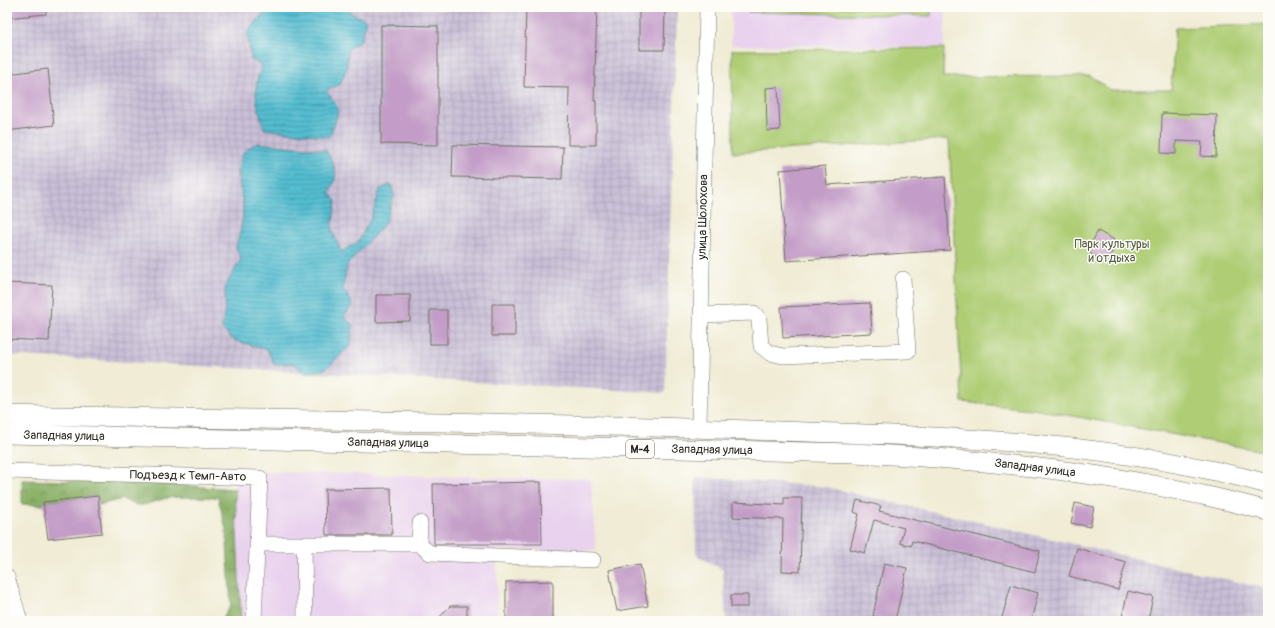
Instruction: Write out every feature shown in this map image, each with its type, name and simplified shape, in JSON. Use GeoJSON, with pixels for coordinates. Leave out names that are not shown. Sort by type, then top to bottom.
{"type":"FeatureCollection","features":[{"type":"Feature","properties":{"kind":"main road","name":"Западная улица"},"geometry":{"type":"LineString","coordinates":[[7,415],[699,428],[945,437],[1038,444],[1135,455],[1238,476],[1268,484]]}},
{"type":"Feature","properties":{"kind":"main road","name":"Западная улица"},"geometry":{"type":"LineString","coordinates":[[7,434],[854,453],[950,458],[1037,466],[1128,480],[1187,491],[1268,512]]}},
{"type":"Feature","properties":{"kind":"street","name":"улица Шолохова"},"geometry":{"type":"LineString","coordinates":[[699,428],[707,7]]}},
{"type":"Feature","properties":{"kind":"street"},"geometry":{"type":"LineString","coordinates":[[701,314],[754,313],[759,319],[761,346],[770,353],[784,356],[908,351],[903,280]]}},
{"type":"Feature","properties":{"kind":"street","name":"Подъезд к Темп-Авто"},"geometry":{"type":"LineString","coordinates":[[7,471],[260,478],[254,621]]}},
{"type":"Feature","properties":{"kind":"street"},"geometry":{"type":"LineString","coordinates":[[419,544],[420,523]]}},
{"type":"Feature","properties":{"kind":"street"},"geometry":{"type":"LineString","coordinates":[[257,544],[419,544],[430,553],[593,560]]}},
{"type":"Feature","properties":{"kind":"street"},"geometry":{"type":"LineString","coordinates":[[304,544],[305,621]]}},
{"type":"Feature","properties":{"kind":"street"},"geometry":{"type":"LineString","coordinates":[[7,578],[20,621]]}},
{"type":"Feature","properties":{"kind":"shaded area"},"geometry":{"type":"Polygon","coordinates":[[[7,7],[677,7],[665,393],[7,355],[7,7]]]}},
{"type":"Feature","properties":{"kind":"shaded area"},"geometry":{"type":"Polygon","coordinates":[[[731,7],[946,7],[944,47],[731,45],[731,7]]]}},
{"type":"Feature","properties":{"kind":"shaded area"},"geometry":{"type":"Polygon","coordinates":[[[234,471],[591,479],[596,550],[497,550],[497,621],[241,621],[234,471]]]}},
{"type":"Feature","properties":{"kind":"shaded area"},"geometry":{"type":"Polygon","coordinates":[[[695,477],[826,487],[1268,589],[1268,621],[726,621],[723,570],[696,555],[695,477]]]}},
{"type":"Feature","properties":{"kind":"green space"},"geometry":{"type":"Polygon","coordinates":[[[749,7],[931,7],[931,16],[748,12],[749,7]]]}},
{"type":"Feature","properties":{"kind":"green space","name":"Парк культуры и отдыха"},"geometry":{"type":"Polygon","coordinates":[[[1268,24],[1268,452],[1040,410],[962,402],[949,139],[733,153],[732,50],[944,48],[943,77],[1090,76],[1111,90],[1171,90],[1175,28],[1268,24]]]}},
{"type":"Feature","properties":{"kind":"green space"},"geometry":{"type":"Polygon","coordinates":[[[22,480],[141,483],[235,489],[241,621],[218,621],[223,618],[231,606],[226,529],[218,497],[167,498],[140,505],[129,503],[123,499],[99,505],[98,496],[43,502],[43,505],[22,504],[22,480]]]}},
{"type":"Feature","properties":{"kind":"water"},"geometry":{"type":"Polygon","coordinates":[[[272,7],[348,7],[351,13],[366,20],[361,40],[348,49],[347,68],[340,84],[326,91],[335,104],[338,112],[329,137],[264,129],[256,98],[257,83],[262,66],[251,59],[247,33],[264,13],[272,7]]]}},
{"type":"Feature","properties":{"kind":"water"},"geometry":{"type":"Polygon","coordinates":[[[257,143],[326,150],[334,167],[336,176],[329,193],[336,201],[332,229],[341,252],[358,242],[371,218],[380,189],[391,184],[394,196],[385,223],[347,265],[343,289],[353,305],[344,316],[353,325],[351,345],[326,369],[305,373],[293,363],[274,365],[268,350],[233,340],[222,329],[225,307],[225,287],[241,259],[236,247],[243,215],[243,203],[238,174],[239,166],[244,152],[257,143]]]}},
{"type":"Feature","properties":{"kind":"building"},"geometry":{"type":"Polygon","coordinates":[[[7,7],[46,7],[46,14],[7,18],[7,7]]]}},
{"type":"Feature","properties":{"kind":"building"},"geometry":{"type":"Polygon","coordinates":[[[526,7],[597,7],[594,101],[596,101],[596,145],[568,145],[569,88],[524,87],[526,7]]]}},
{"type":"Feature","properties":{"kind":"building"},"geometry":{"type":"Polygon","coordinates":[[[639,7],[665,7],[664,50],[639,50],[639,7]]]}},
{"type":"Feature","properties":{"kind":"building"},"geometry":{"type":"Polygon","coordinates":[[[381,25],[438,26],[438,145],[381,144],[381,25]]]}},
{"type":"Feature","properties":{"kind":"building"},"geometry":{"type":"Polygon","coordinates":[[[48,69],[54,125],[7,131],[7,74],[48,69]]]}},
{"type":"Feature","properties":{"kind":"building"},"geometry":{"type":"Polygon","coordinates":[[[778,87],[780,130],[767,131],[766,88],[778,87]]]}},
{"type":"Feature","properties":{"kind":"building"},"geometry":{"type":"Polygon","coordinates":[[[1162,113],[1217,115],[1216,157],[1201,156],[1202,142],[1176,141],[1176,154],[1161,153],[1162,113]]]}},
{"type":"Feature","properties":{"kind":"building"},"geometry":{"type":"Polygon","coordinates":[[[453,145],[563,147],[562,179],[452,177],[453,145]]]}},
{"type":"Feature","properties":{"kind":"building"},"geometry":{"type":"Polygon","coordinates":[[[825,166],[827,185],[945,177],[950,250],[786,261],[780,170],[825,166]]]}},
{"type":"Feature","properties":{"kind":"building"},"geometry":{"type":"Polygon","coordinates":[[[1098,231],[1118,242],[1106,263],[1087,251],[1098,231]]]}},
{"type":"Feature","properties":{"kind":"building"},"geometry":{"type":"Polygon","coordinates":[[[7,283],[52,285],[49,341],[7,339],[7,283]]]}},
{"type":"Feature","properties":{"kind":"building"},"geometry":{"type":"Polygon","coordinates":[[[376,295],[410,295],[410,321],[376,322],[376,295]]]}},
{"type":"Feature","properties":{"kind":"building"},"geometry":{"type":"Polygon","coordinates":[[[870,303],[872,333],[783,338],[781,307],[870,303]]]}},
{"type":"Feature","properties":{"kind":"building"},"geometry":{"type":"Polygon","coordinates":[[[492,304],[515,304],[515,336],[492,336],[492,304]]]}},
{"type":"Feature","properties":{"kind":"building"},"geometry":{"type":"Polygon","coordinates":[[[430,310],[447,310],[447,344],[430,344],[430,310]]]}},
{"type":"Feature","properties":{"kind":"building"},"geometry":{"type":"Polygon","coordinates":[[[541,482],[542,544],[434,544],[433,484],[541,482]]]}},
{"type":"Feature","properties":{"kind":"building"},"geometry":{"type":"Polygon","coordinates":[[[391,488],[392,535],[326,535],[325,489],[391,488]]]}},
{"type":"Feature","properties":{"kind":"building"},"geometry":{"type":"Polygon","coordinates":[[[98,496],[102,533],[48,539],[43,502],[98,496]]]}},
{"type":"Feature","properties":{"kind":"building"},"geometry":{"type":"Polygon","coordinates":[[[784,498],[802,498],[800,572],[782,571],[783,519],[733,517],[733,502],[784,505],[784,498]]]}},
{"type":"Feature","properties":{"kind":"building"},"geometry":{"type":"Polygon","coordinates":[[[857,500],[881,506],[879,511],[1040,551],[1035,572],[912,541],[911,546],[900,543],[904,528],[874,520],[865,553],[850,549],[859,514],[854,512],[857,500]]]}},
{"type":"Feature","properties":{"kind":"building"},"geometry":{"type":"Polygon","coordinates":[[[1075,503],[1094,507],[1090,527],[1071,523],[1075,503]]]}},
{"type":"Feature","properties":{"kind":"building"},"geometry":{"type":"Polygon","coordinates":[[[1077,548],[1126,562],[1118,590],[1069,576],[1077,548]]]}},
{"type":"Feature","properties":{"kind":"building"},"geometry":{"type":"Polygon","coordinates":[[[884,563],[907,568],[895,621],[873,616],[884,563]]]}},
{"type":"Feature","properties":{"kind":"building"},"geometry":{"type":"Polygon","coordinates":[[[640,564],[648,606],[617,611],[609,570],[640,564]]]}},
{"type":"Feature","properties":{"kind":"building"},"geometry":{"type":"Polygon","coordinates":[[[553,581],[553,621],[506,621],[506,582],[553,581]]]}},
{"type":"Feature","properties":{"kind":"building"},"geometry":{"type":"Polygon","coordinates":[[[1011,585],[1038,593],[1031,621],[1001,621],[1011,585]]]}},
{"type":"Feature","properties":{"kind":"building"},"geometry":{"type":"Polygon","coordinates":[[[1128,591],[1153,597],[1148,621],[1121,621],[1128,591]]]}},
{"type":"Feature","properties":{"kind":"building"},"geometry":{"type":"Polygon","coordinates":[[[731,595],[748,595],[748,607],[731,607],[731,595]]]}},
{"type":"Feature","properties":{"kind":"building"},"geometry":{"type":"Polygon","coordinates":[[[450,606],[467,606],[467,621],[436,621],[450,606]]]}}]}
